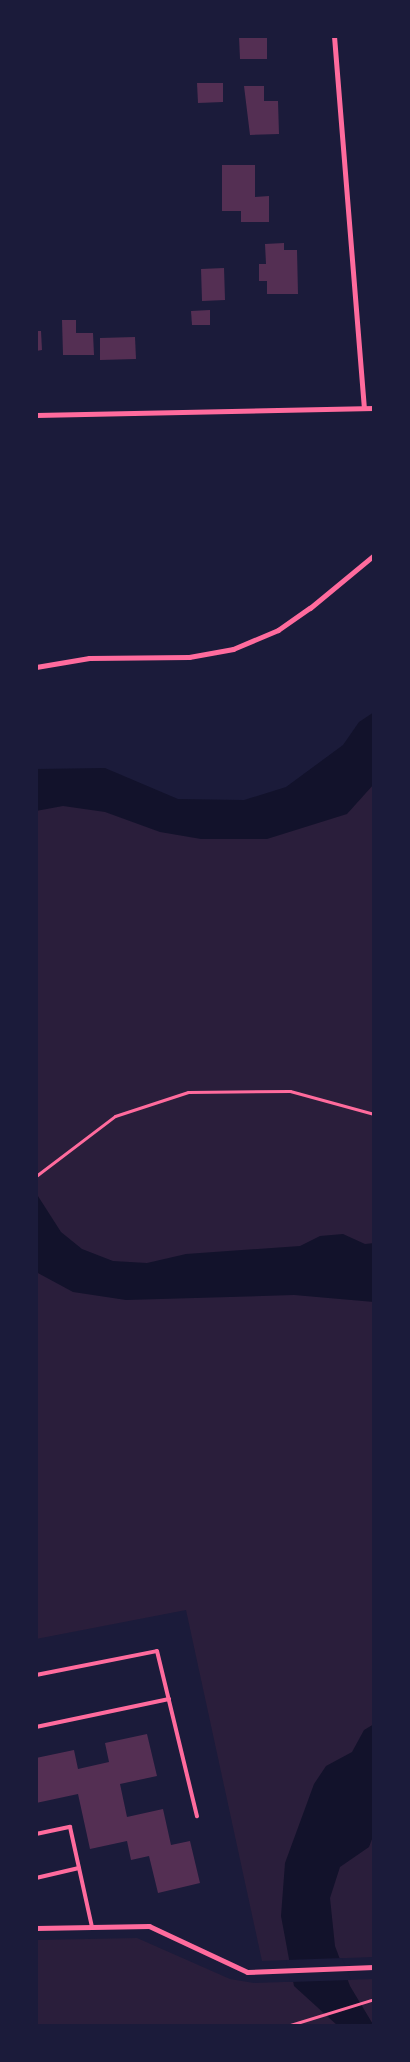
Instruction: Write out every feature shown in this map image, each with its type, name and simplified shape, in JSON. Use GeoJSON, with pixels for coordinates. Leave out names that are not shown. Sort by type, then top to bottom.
{"type":"FeatureCollection","features":[{"type":"Feature","properties":{"kind":"street"},"geometry":{"type":"LineString","coordinates":[[334,36],[364,408]]}},
{"type":"Feature","properties":{"kind":"street"},"geometry":{"type":"LineString","coordinates":[[36,415],[374,408]]}},
{"type":"Feature","properties":{"kind":"street"},"geometry":{"type":"LineString","coordinates":[[36,667],[89,658],[189,657],[233,649],[278,630],[310,608],[374,555]]}},
{"type":"Feature","properties":{"kind":"street"},"geometry":{"type":"LineString","coordinates":[[36,1928],[149,1926],[247,1972],[372,1968]]}},
{"type":"Feature","properties":{"kind":"lane"},"geometry":{"type":"LineString","coordinates":[[36,1675],[157,1651],[197,1816]]}},
{"type":"Feature","properties":{"kind":"lane"},"geometry":{"type":"LineString","coordinates":[[36,1727],[169,1699]]}},
{"type":"Feature","properties":{"kind":"lane"},"geometry":{"type":"LineString","coordinates":[[36,1834],[70,1827],[92,1928]]}},
{"type":"Feature","properties":{"kind":"lane"},"geometry":{"type":"LineString","coordinates":[[36,1878],[79,1868]]}},
{"type":"Feature","properties":{"kind":"path"},"geometry":{"type":"LineString","coordinates":[[36,1176],[115,1116],[188,1092],[290,1091],[374,1114]]}},
{"type":"Feature","properties":{"kind":"path"},"geometry":{"type":"LineString","coordinates":[[288,2026],[314,2015],[374,1999]]}},
{"type":"Feature","properties":{"kind":"shaded area"},"geometry":{"type":"Polygon","coordinates":[[[374,712],[374,784],[347,814],[267,839],[201,839],[160,832],[105,812],[63,806],[36,811],[36,769],[105,768],[178,799],[244,800],[286,787],[343,745],[359,722],[374,712]]]}},
{"type":"Feature","properties":{"kind":"shaded area"},"geometry":{"type":"Polygon","coordinates":[[[374,743],[374,1957],[262,1961],[186,1610],[36,1639],[36,798],[250,822],[374,743]]]}},
{"type":"Feature","properties":{"kind":"shaded area"},"geometry":{"type":"Polygon","coordinates":[[[36,1193],[61,1232],[82,1249],[113,1261],[147,1263],[186,1254],[300,1246],[320,1236],[343,1234],[365,1244],[374,1243],[374,1302],[294,1295],[126,1300],[73,1292],[36,1272],[36,1193]]]}},
{"type":"Feature","properties":{"kind":"shaded area"},"geometry":{"type":"Polygon","coordinates":[[[374,1724],[374,1834],[369,1847],[340,1867],[330,1898],[335,1946],[350,1986],[374,2026],[338,2026],[294,1986],[281,1916],[285,1863],[314,1784],[326,1766],[352,1752],[364,1730],[374,1724]]]}},
{"type":"Feature","properties":{"kind":"shaded area"},"geometry":{"type":"Polygon","coordinates":[[[137,1938],[230,1979],[254,1983],[374,1979],[374,2026],[36,2026],[36,1940],[137,1938]]]}},
{"type":"Feature","properties":{"kind":"pier"},"geometry":{"type":"Polygon","coordinates":[[[342,1958],[351,1980],[290,1982],[286,1960],[342,1958]]]}},
{"type":"Feature","properties":{"kind":"building"},"geometry":{"type":"Polygon","coordinates":[[[239,36],[267,36],[267,59],[240,59],[239,36]]]}},
{"type":"Feature","properties":{"kind":"building"},"geometry":{"type":"Polygon","coordinates":[[[197,83],[223,83],[223,102],[198,103],[197,83]]]}},
{"type":"Feature","properties":{"kind":"building"},"geometry":{"type":"Polygon","coordinates":[[[244,86],[264,86],[264,101],[278,101],[279,134],[250,135],[244,86]]]}},
{"type":"Feature","properties":{"kind":"building"},"geometry":{"type":"Polygon","coordinates":[[[222,165],[255,165],[255,197],[269,196],[269,222],[241,222],[241,211],[222,211],[222,165]]]}},
{"type":"Feature","properties":{"kind":"building"},"geometry":{"type":"Polygon","coordinates":[[[284,243],[284,250],[297,250],[298,294],[267,294],[267,281],[259,281],[259,264],[266,264],[265,244],[284,243]]]}},
{"type":"Feature","properties":{"kind":"building"},"geometry":{"type":"Polygon","coordinates":[[[224,268],[225,300],[202,301],[201,269],[224,268]]]}},
{"type":"Feature","properties":{"kind":"building"},"geometry":{"type":"Polygon","coordinates":[[[210,310],[210,325],[192,325],[191,311],[210,310]]]}},
{"type":"Feature","properties":{"kind":"building"},"geometry":{"type":"Polygon","coordinates":[[[62,320],[76,320],[76,333],[93,333],[94,355],[63,355],[62,320]]]}},
{"type":"Feature","properties":{"kind":"building"},"geometry":{"type":"Polygon","coordinates":[[[36,331],[41,331],[42,350],[36,351],[36,331]]]}},
{"type":"Feature","properties":{"kind":"building"},"geometry":{"type":"Polygon","coordinates":[[[135,337],[136,359],[100,360],[100,338],[135,337]]]}},
{"type":"Feature","properties":{"kind":"building"},"geometry":{"type":"Polygon","coordinates":[[[147,1734],[157,1776],[120,1784],[127,1817],[163,1809],[171,1845],[190,1841],[200,1883],[158,1893],[149,1856],[131,1860],[127,1841],[90,1849],[78,1794],[36,1803],[36,1758],[74,1750],[78,1769],[109,1762],[105,1743],[147,1734]]]}}]}
